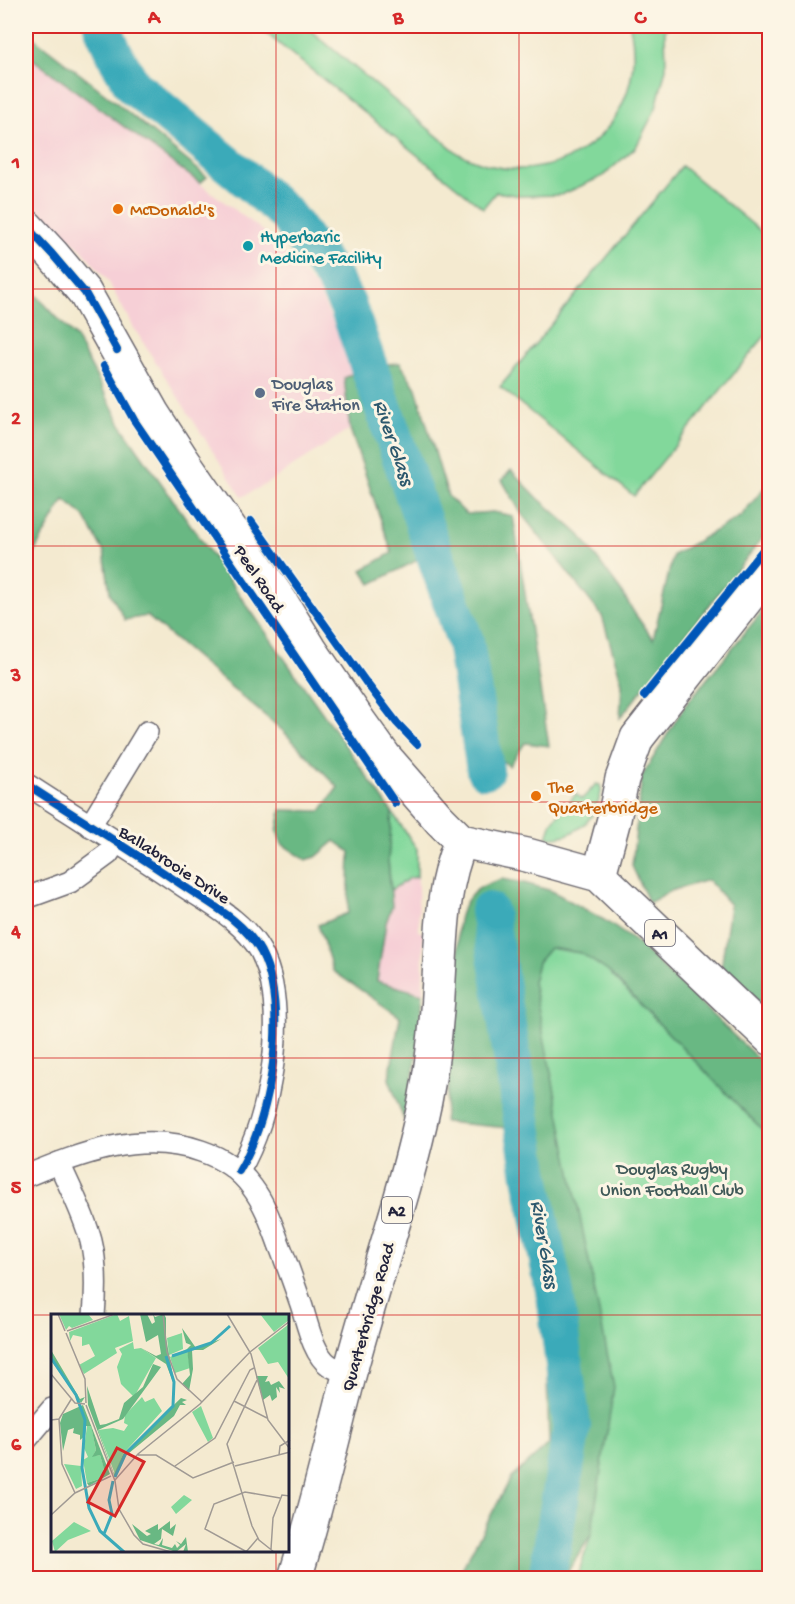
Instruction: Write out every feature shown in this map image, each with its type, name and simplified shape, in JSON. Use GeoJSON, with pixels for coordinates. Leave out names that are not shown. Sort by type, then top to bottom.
{"type":"FeatureCollection","features":[{"type":"Feature","properties":{"kind":"highway","name":"Peel Road"},"geometry":{"type":"LineString","coordinates":[[26,226],[85,293],[153,414],[361,724],[384,756],[427,806],[467,842]]}},
{"type":"Feature","properties":{"kind":"highway"},"geometry":{"type":"LineString","coordinates":[[598,874],[614,819],[622,779],[637,738],[770,569]]}},
{"type":"Feature","properties":{"kind":"highway","name":"A1"},"geometry":{"type":"LineString","coordinates":[[467,842],[598,874],[770,1038]]}},
{"type":"Feature","properties":{"kind":"highway","name":"Quarterbridge Road"},"geometry":{"type":"LineString","coordinates":[[295,1578],[350,1373],[405,1185],[425,1101],[435,1042],[445,893],[453,859],[467,842]]}},
{"type":"Feature","properties":{"kind":"street"},"geometry":{"type":"LineString","coordinates":[[90,826],[147,732]]}},
{"type":"Feature","properties":{"kind":"street","name":"Ballabrooie Drive"},"geometry":{"type":"LineString","coordinates":[[26,784],[233,920],[247,932],[261,953],[271,982],[276,1035],[269,1090],[254,1141],[239,1171]]}},
{"type":"Feature","properties":{"kind":"street"},"geometry":{"type":"LineString","coordinates":[[26,898],[70,882],[108,854],[116,842]]}},
{"type":"Feature","properties":{"kind":"street"},"geometry":{"type":"LineString","coordinates":[[26,1176],[59,1162],[119,1145],[139,1143],[183,1145],[220,1159],[239,1171],[254,1189],[269,1217],[316,1349],[322,1359],[330,1366],[350,1373]]}},
{"type":"Feature","properties":{"kind":"street"},"geometry":{"type":"LineString","coordinates":[[59,1162],[92,1242],[96,1280],[94,1314]]}},
{"type":"Feature","properties":{"kind":"street"},"geometry":{"type":"LineString","coordinates":[[26,1440],[51,1410]]}},
{"type":"Feature","properties":{"kind":"shaded area"},"geometry":{"type":"Polygon","coordinates":[[[26,54],[266,233],[317,289],[357,371],[344,378],[350,429],[271,481],[242,497],[132,325],[108,281],[81,249],[26,199],[26,54]]]}},
{"type":"Feature","properties":{"kind":"shaded area"},"geometry":{"type":"Polygon","coordinates":[[[392,812],[417,849],[419,931],[423,933],[423,994],[377,981],[386,923],[392,906],[388,860],[392,812]]]}},
{"type":"Feature","properties":{"kind":"green space"},"geometry":{"type":"Polygon","coordinates":[[[257,26],[305,26],[459,154],[494,166],[516,169],[544,166],[570,158],[591,144],[609,126],[622,104],[630,80],[633,54],[630,26],[669,26],[665,31],[666,68],[656,108],[636,147],[603,176],[561,195],[521,196],[496,192],[483,208],[257,26]]]}},
{"type":"Feature","properties":{"kind":"green space"},"geometry":{"type":"Polygon","coordinates":[[[26,32],[207,177],[200,183],[26,54],[26,32]]]}},
{"type":"Feature","properties":{"kind":"green space"},"geometry":{"type":"Polygon","coordinates":[[[682,166],[769,238],[769,331],[634,496],[500,387],[682,166]]]}},
{"type":"Feature","properties":{"kind":"green space"},"geometry":{"type":"Polygon","coordinates":[[[26,284],[76,338],[124,430],[392,812],[388,860],[392,906],[386,923],[377,981],[423,994],[419,1045],[404,1120],[389,1079],[400,1017],[333,971],[318,925],[348,913],[350,852],[335,841],[316,857],[306,860],[282,844],[277,831],[281,810],[321,811],[338,787],[283,731],[147,616],[125,620],[110,593],[104,552],[84,516],[64,500],[26,566],[28,404],[26,398],[26,284]]]}},
{"type":"Feature","properties":{"kind":"green space"},"geometry":{"type":"Polygon","coordinates":[[[400,363],[416,388],[448,496],[466,514],[493,512],[513,516],[549,746],[525,743],[509,766],[491,752],[474,634],[386,364],[400,363]]]}},
{"type":"Feature","properties":{"kind":"green space"},"geometry":{"type":"Polygon","coordinates":[[[357,371],[420,559],[371,584],[362,570],[392,553],[350,429],[344,378],[357,371]]]}},
{"type":"Feature","properties":{"kind":"green space"},"geometry":{"type":"Polygon","coordinates":[[[511,470],[538,498],[580,535],[653,639],[673,555],[741,516],[769,482],[769,525],[761,540],[620,718],[622,683],[602,616],[521,513],[502,480],[511,470]]]}},
{"type":"Feature","properties":{"kind":"green space"},"geometry":{"type":"Polygon","coordinates":[[[769,603],[769,1014],[721,969],[730,905],[708,880],[670,891],[649,903],[632,866],[642,776],[684,707],[769,603]]]}},
{"type":"Feature","properties":{"kind":"green space"},"geometry":{"type":"Polygon","coordinates":[[[596,784],[600,785],[601,791],[592,816],[580,828],[572,832],[547,837],[552,822],[576,794],[582,799],[596,784]]]}},
{"type":"Feature","properties":{"kind":"green space"},"geometry":{"type":"Polygon","coordinates":[[[392,812],[417,849],[417,877],[410,878],[391,890],[388,860],[392,812]]]}},
{"type":"Feature","properties":{"kind":"green space"},"geometry":{"type":"Polygon","coordinates":[[[502,879],[552,891],[604,920],[636,942],[769,1069],[769,1136],[609,972],[581,953],[550,948],[538,962],[533,982],[614,1387],[591,1535],[564,1578],[457,1578],[511,1478],[549,1444],[541,1172],[509,1128],[444,1122],[458,994],[458,924],[466,902],[474,892],[502,879]]]}},
{"type":"Feature","properties":{"kind":"green space","name":"Douglas Rugby Union Football Club"},"geometry":{"type":"Polygon","coordinates":[[[550,948],[581,953],[609,972],[769,1136],[769,1578],[577,1578],[591,1535],[533,982],[538,962],[550,948]]]}},
{"type":"Feature","properties":{"kind":"waterway","name":"River Glass"},"geometry":{"type":"LineString","coordinates":[[102,26],[117,59],[133,86],[285,213],[332,276],[347,304],[465,641],[485,770]]}},
{"type":"Feature","properties":{"kind":"waterway","name":"River Glass"},"geometry":{"type":"LineString","coordinates":[[489,911],[531,1176],[555,1295],[572,1426],[547,1578]]}},
{"type":"Feature","properties":{"kind":"cycle path"},"geometry":{"type":"LineString","coordinates":[[26,226],[85,293],[117,350]]}},
{"type":"Feature","properties":{"kind":"cycle path"},"geometry":{"type":"LineString","coordinates":[[104,366],[134,420],[395,803]]}},
{"type":"Feature","properties":{"kind":"cycle path"},"geometry":{"type":"LineString","coordinates":[[251,521],[365,681],[397,723],[417,744]]}},
{"type":"Feature","properties":{"kind":"cycle path"},"geometry":{"type":"LineString","coordinates":[[644,696],[770,541]]}},
{"type":"Feature","properties":{"kind":"cycle path"},"geometry":{"type":"LineString","coordinates":[[26,784],[226,914],[245,931],[261,952],[271,978],[275,1007],[273,1063],[261,1119],[252,1146],[239,1171]]}},
{"type":"Feature","properties":{"kind":"place","name":"McDonald's"},"geometry":{"type":"Point","coordinates":[118,209]}},
{"type":"Feature","properties":{"kind":"place","name":"Hyperbaric Medicine Facility"},"geometry":{"type":"Point","coordinates":[248,246]}},
{"type":"Feature","properties":{"kind":"place","name":"Douglas Fire Station"},"geometry":{"type":"Point","coordinates":[260,393]}},
{"type":"Feature","properties":{"kind":"place","name":"The Quarterbridge"},"geometry":{"type":"Point","coordinates":[536,796]}}]}
